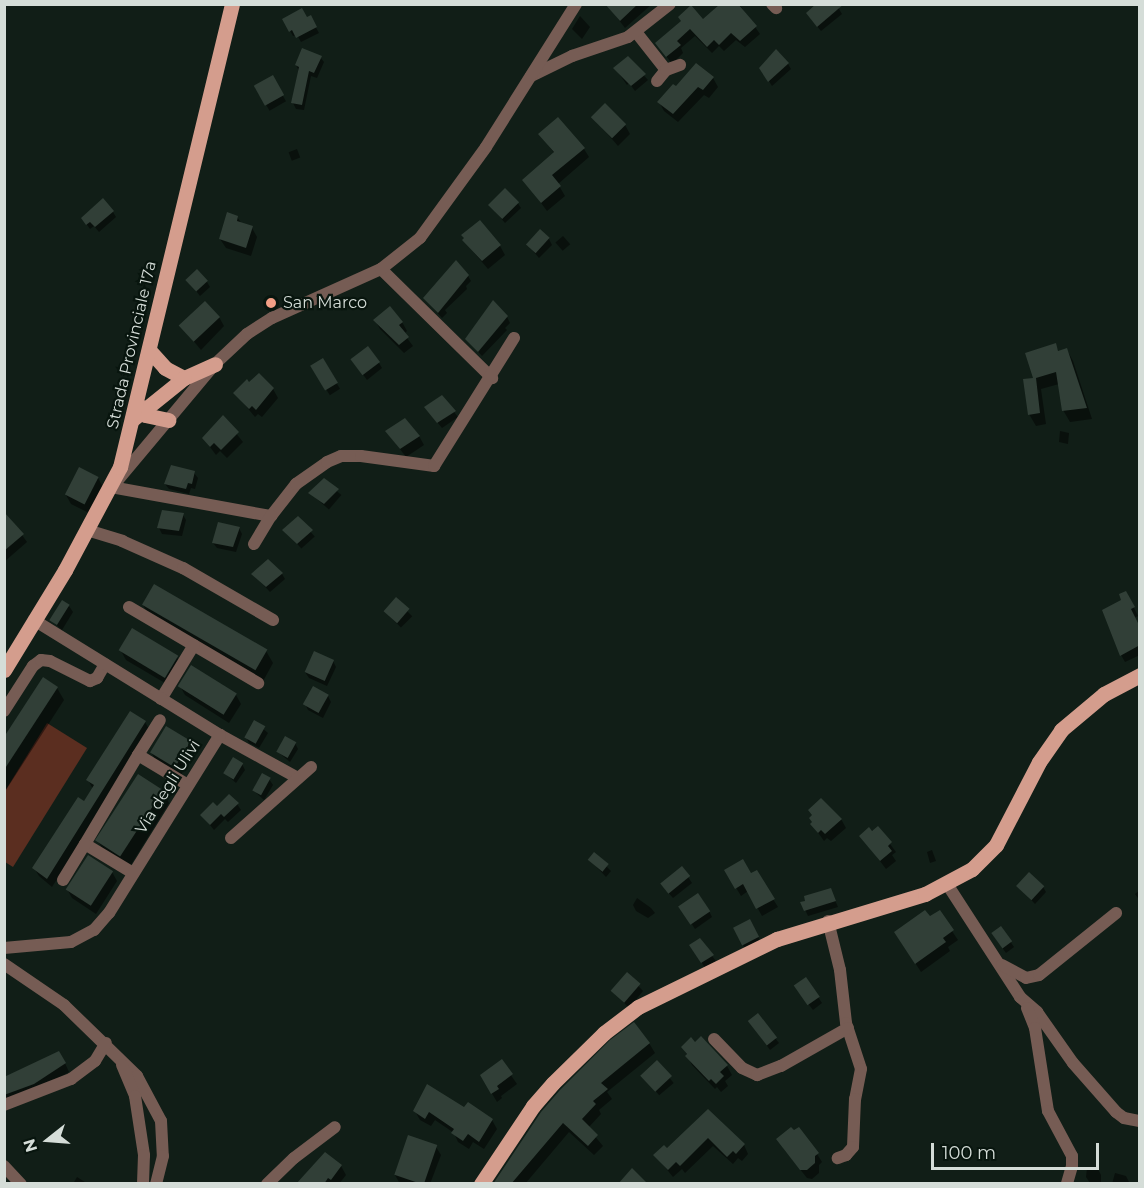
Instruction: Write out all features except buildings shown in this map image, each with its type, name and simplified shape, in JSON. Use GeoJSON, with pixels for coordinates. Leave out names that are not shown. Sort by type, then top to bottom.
{"type":"FeatureCollection","features":[{"type":"Feature","properties":{"kind":"main road","name":"Strada Provinciale 17a"},"geometry":{"type":"LineString","coordinates":[[4,670],[111,488],[137,411],[149,350],[232,4]]}},
{"type":"Feature","properties":{"kind":"main road"},"geometry":{"type":"LineString","coordinates":[[149,350],[165,368],[184,378]]}},
{"type":"Feature","properties":{"kind":"main road"},"geometry":{"type":"LineString","coordinates":[[137,411],[184,378],[215,364]]}},
{"type":"Feature","properties":{"kind":"main road"},"geometry":{"type":"LineString","coordinates":[[137,411],[151,417],[168,420]]}},
{"type":"Feature","properties":{"kind":"main road"},"geometry":{"type":"LineString","coordinates":[[481,1184],[541,1096],[604,1033],[627,1014],[753,949],[828,921],[908,900],[948,884],[978,864],[996,845],[1039,762],[1061,730],[1104,694],[1140,675]]}},
{"type":"Feature","properties":{"kind":"street"},"geometry":{"type":"LineString","coordinates":[[111,488],[215,364],[247,334],[272,318],[381,269],[412,245],[434,222],[486,147],[576,4]]}},
{"type":"Feature","properties":{"kind":"street"},"geometry":{"type":"LineString","coordinates":[[529,77],[572,56],[636,32],[670,4]]}},
{"type":"Feature","properties":{"kind":"street"},"geometry":{"type":"LineString","coordinates":[[636,32],[666,70]]}},
{"type":"Feature","properties":{"kind":"street"},"geometry":{"type":"LineString","coordinates":[[657,81],[666,70],[680,65]]}},
{"type":"Feature","properties":{"kind":"street"},"geometry":{"type":"LineString","coordinates":[[381,269],[492,378]]}},
{"type":"Feature","properties":{"kind":"street"},"geometry":{"type":"LineString","coordinates":[[254,544],[271,516],[301,479],[341,456],[361,456],[434,466],[492,378],[514,338]]}},
{"type":"Feature","properties":{"kind":"street"},"geometry":{"type":"LineString","coordinates":[[111,488],[271,516]]}},
{"type":"Feature","properties":{"kind":"street"},"geometry":{"type":"LineString","coordinates":[[87,530],[129,543],[173,564],[273,620]]}},
{"type":"Feature","properties":{"kind":"street"},"geometry":{"type":"LineString","coordinates":[[129,607],[258,683]]}},
{"type":"Feature","properties":{"kind":"street","name":"Via degli Ulivi"},"geometry":{"type":"LineString","coordinates":[[4,948],[64,943],[86,936],[109,913],[220,735],[34,620]]}},
{"type":"Feature","properties":{"kind":"street"},"geometry":{"type":"LineString","coordinates":[[161,699],[194,645]]}},
{"type":"Feature","properties":{"kind":"street"},"geometry":{"type":"LineString","coordinates":[[4,711],[33,666],[41,660],[50,661],[92,681],[98,678],[105,664]]}},
{"type":"Feature","properties":{"kind":"street"},"geometry":{"type":"LineString","coordinates":[[63,880],[160,720]]}},
{"type":"Feature","properties":{"kind":"street"},"geometry":{"type":"LineString","coordinates":[[220,735],[298,778]]}},
{"type":"Feature","properties":{"kind":"street"},"geometry":{"type":"LineString","coordinates":[[138,755],[188,785]]}},
{"type":"Feature","properties":{"kind":"street"},"geometry":{"type":"LineString","coordinates":[[231,838],[311,767]]}},
{"type":"Feature","properties":{"kind":"street"},"geometry":{"type":"LineString","coordinates":[[85,844],[133,873]]}},
{"type":"Feature","properties":{"kind":"street"},"geometry":{"type":"LineString","coordinates":[[948,884],[1020,997],[1035,1028],[1048,1111],[1070,1151],[1075,1184]]}},
{"type":"Feature","properties":{"kind":"street"},"geometry":{"type":"LineString","coordinates":[[998,963],[1021,976],[1035,977],[1116,913]]}},
{"type":"Feature","properties":{"kind":"street"},"geometry":{"type":"LineString","coordinates":[[828,921],[840,970],[848,1028],[861,1069],[855,1098],[853,1147],[846,1155],[838,1158]]}},
{"type":"Feature","properties":{"kind":"street"},"geometry":{"type":"LineString","coordinates":[[4,964],[69,1009],[137,1076],[161,1121],[163,1156],[156,1184]]}},
{"type":"Feature","properties":{"kind":"street"},"geometry":{"type":"LineString","coordinates":[[1020,997],[1037,1012],[1065,1053],[1112,1108],[1124,1118],[1140,1121]]}},
{"type":"Feature","properties":{"kind":"street"},"geometry":{"type":"LineString","coordinates":[[714,1039],[747,1072],[764,1074],[848,1028]]}},
{"type":"Feature","properties":{"kind":"street"},"geometry":{"type":"LineString","coordinates":[[4,1106],[71,1079],[95,1061],[106,1043]]}},
{"type":"Feature","properties":{"kind":"street"},"geometry":{"type":"LineString","coordinates":[[119,1058],[135,1096],[144,1155],[143,1184]]}},
{"type":"Feature","properties":{"kind":"street"},"geometry":{"type":"LineString","coordinates":[[267,1184],[300,1153],[335,1128]]}},
{"type":"Feature","properties":{"kind":"street"},"geometry":{"type":"LineString","coordinates":[[4,1166],[21,1184]]}},
{"type":"Feature","properties":{"kind":"street"},"geometry":{"type":"LineString","coordinates":[[1067,1184],[1072,1166]]}},
{"type":"Feature","properties":{"kind":"shaded area"},"geometry":{"type":"Polygon","coordinates":[[[47,723],[87,748],[13,867],[5,862],[5,791],[47,723]]]}},
{"type":"Feature","properties":{"kind":"place","name":"San Marco"},"geometry":{"type":"Point","coordinates":[271,303]}}]}
